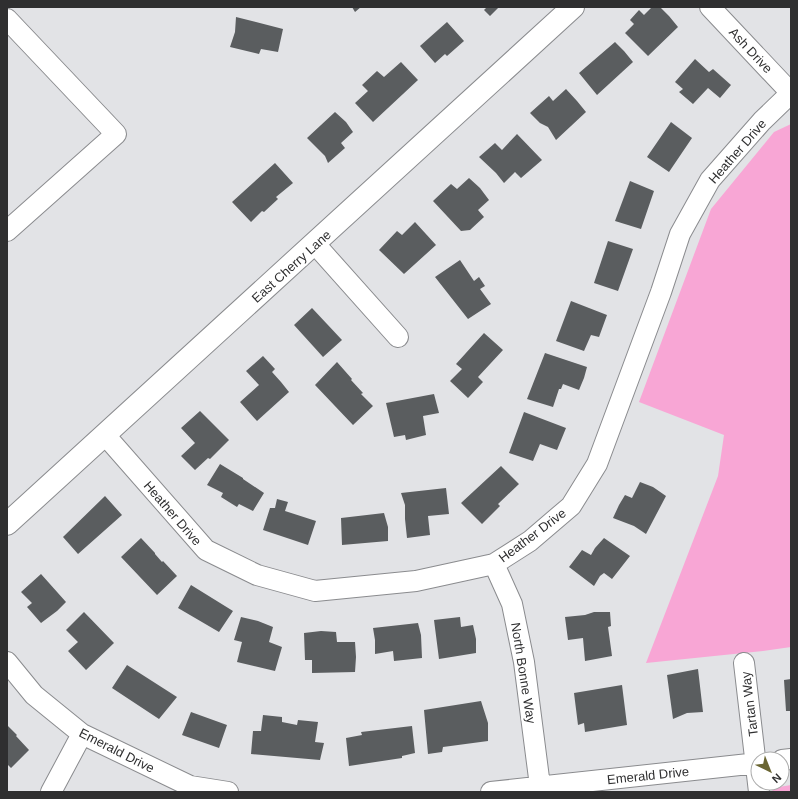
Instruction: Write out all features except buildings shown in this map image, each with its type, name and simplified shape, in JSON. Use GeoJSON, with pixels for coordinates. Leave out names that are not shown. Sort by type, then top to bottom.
{"type":"FeatureCollection","features":[{"type":"Feature","properties":{"kind":"street","name":"East Cherry Lane"},"geometry":{"type":"LineString","coordinates":[[7,524],[573,7]]}},
{"type":"Feature","properties":{"kind":"street","name":"Ash Drive"},"geometry":{"type":"LineString","coordinates":[[710,7],[791,93]]}},
{"type":"Feature","properties":{"kind":"street"},"geometry":{"type":"LineString","coordinates":[[7,18],[116,134],[7,231]]}},
{"type":"Feature","properties":{"kind":"street","name":"Heather Drive"},"geometry":{"type":"LineString","coordinates":[[105,435],[206,550],[257,575],[315,591],[416,581],[494,564],[530,540],[570,506],[597,464],[661,292],[680,234],[710,180],[762,121],[791,93]]}},
{"type":"Feature","properties":{"kind":"street"},"geometry":{"type":"LineString","coordinates":[[315,244],[398,337]]}},
{"type":"Feature","properties":{"kind":"street","name":"North Bonne Way"},"geometry":{"type":"LineString","coordinates":[[494,564],[512,604],[524,662],[540,786]]}},
{"type":"Feature","properties":{"kind":"street","name":"Emerald Drive"},"geometry":{"type":"LineString","coordinates":[[7,662],[34,695],[82,734],[190,786],[228,792]]}},
{"type":"Feature","properties":{"kind":"street","name":"Tartan Way"},"geometry":{"type":"LineString","coordinates":[[744,663],[755,751]]}},
{"type":"Feature","properties":{"kind":"street"},"geometry":{"type":"LineString","coordinates":[[51,792],[82,734]]}},
{"type":"Feature","properties":{"kind":"street","name":"Emerald Drive"},"geometry":{"type":"LineString","coordinates":[[491,792],[750,764]]}},
{"type":"Feature","properties":{"kind":"shaded area"},"geometry":{"type":"Polygon","coordinates":[[[791,124],[791,647],[646,663],[718,476],[724,435],[639,402],[711,209],[774,132],[791,124]]]}},
{"type":"Feature","properties":{"kind":"shaded area"},"geometry":{"type":"Polygon","coordinates":[[[790,785],[791,792],[772,792],[790,791],[790,785]]]}}]}
